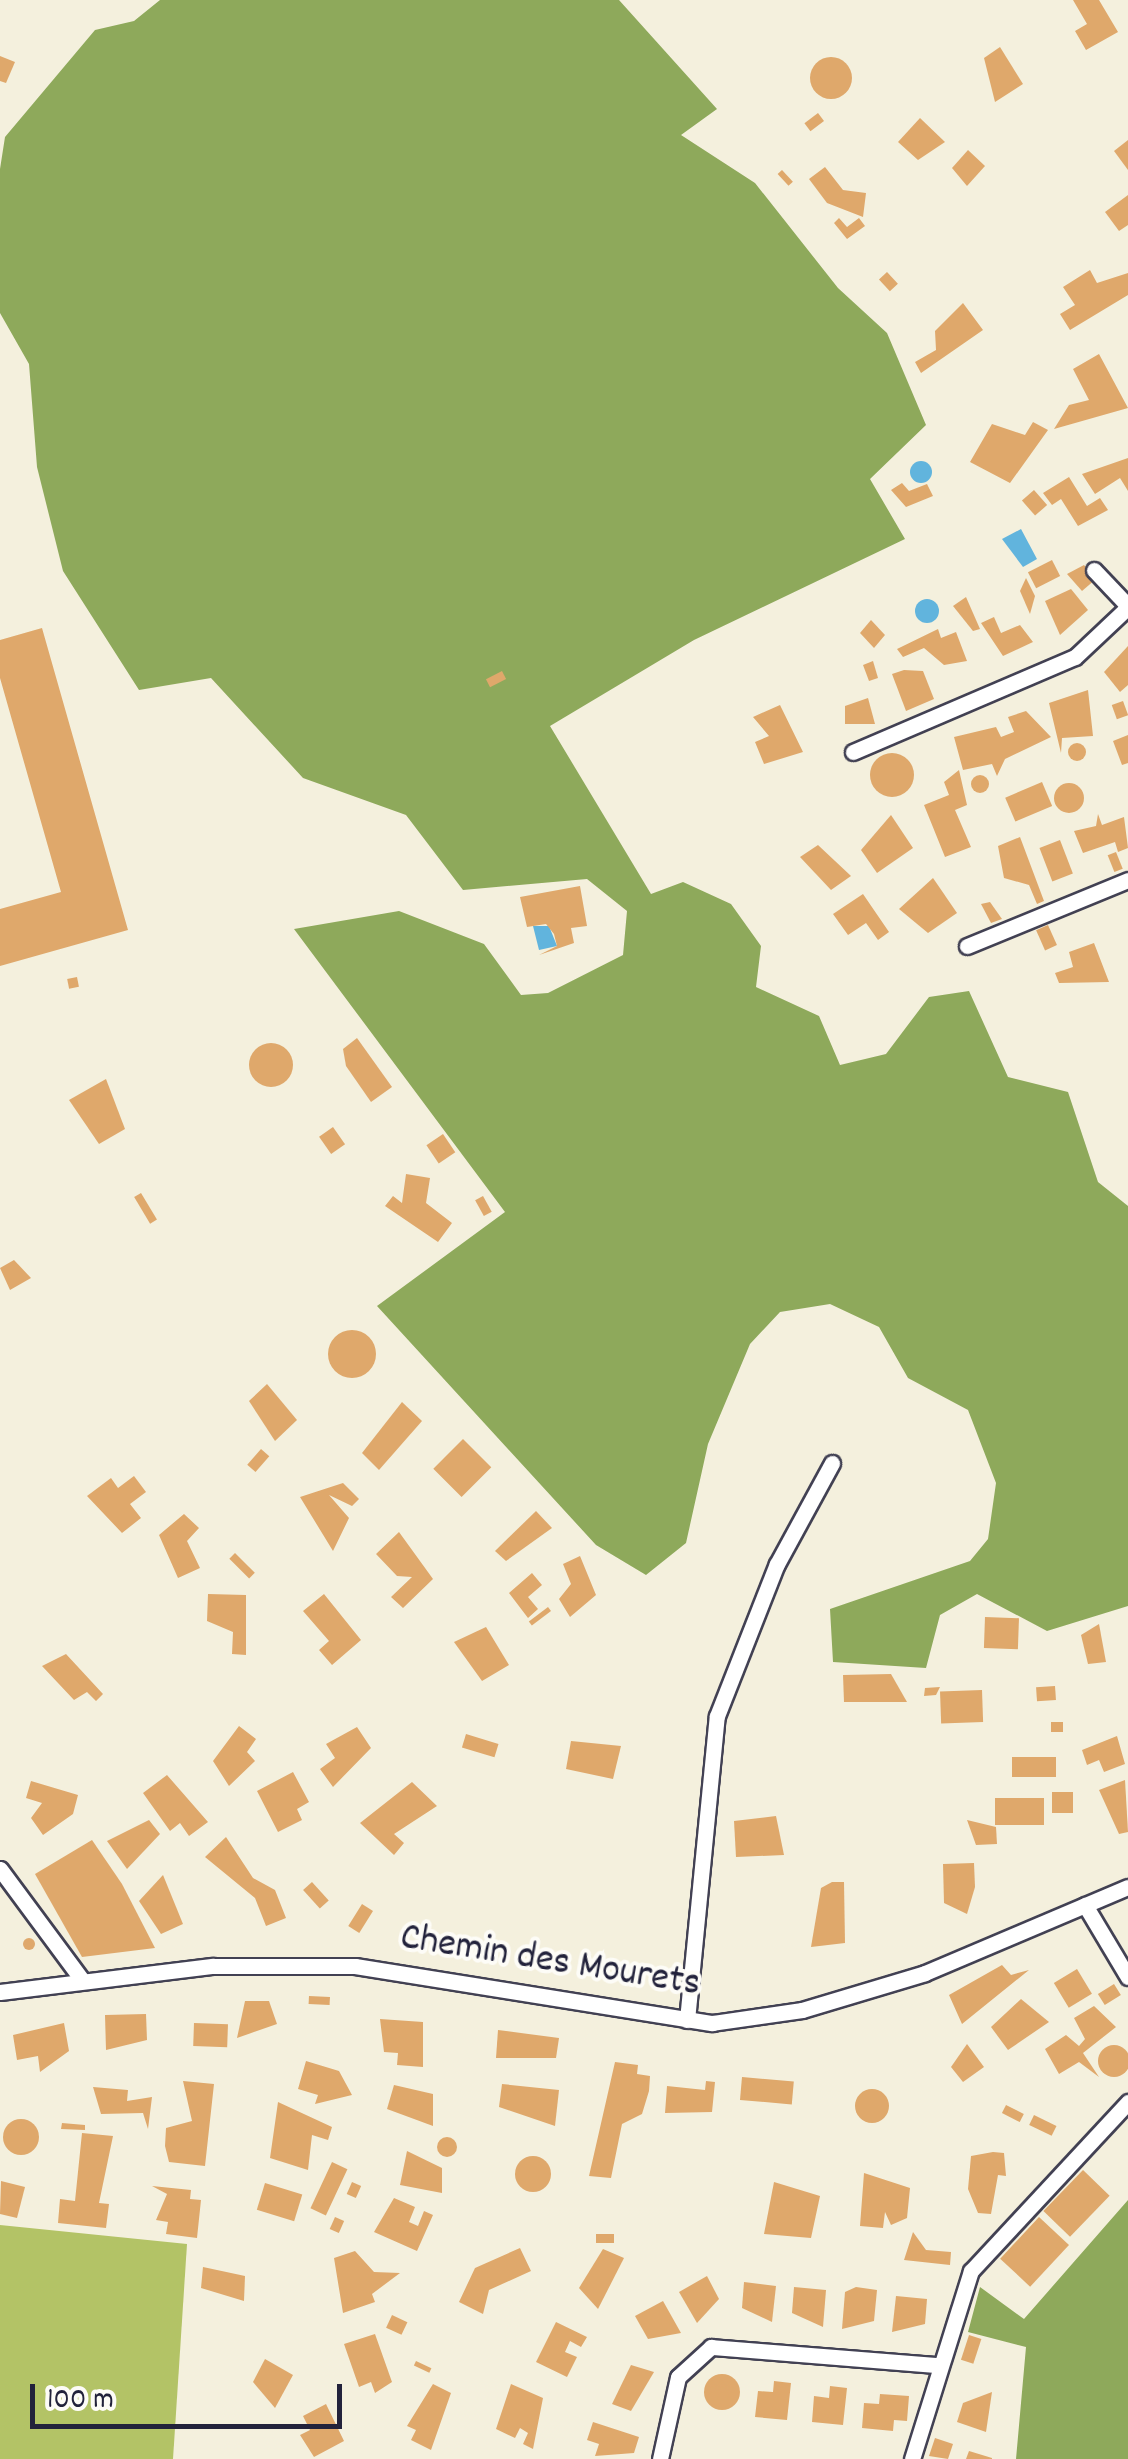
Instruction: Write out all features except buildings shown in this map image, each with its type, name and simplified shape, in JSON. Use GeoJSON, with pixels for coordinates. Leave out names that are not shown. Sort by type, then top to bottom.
{"type":"FeatureCollection","features":[{"type":"Feature","properties":{"kind":"street"},"geometry":{"type":"LineString","coordinates":[[852,752],[1075,658],[1128,607],[1094,570]]}},
{"type":"Feature","properties":{"kind":"street"},"geometry":{"type":"LineString","coordinates":[[967,946],[1128,880]]}},
{"type":"Feature","properties":{"kind":"street"},"geometry":{"type":"LineString","coordinates":[[688,2020],[718,1716],[777,1564],[832,1463]]}},
{"type":"Feature","properties":{"kind":"street"},"geometry":{"type":"LineString","coordinates":[[0,1868],[83,1981]]}},
{"type":"Feature","properties":{"kind":"street","name":"Chemin des Mourets"},"geometry":{"type":"LineString","coordinates":[[0,1992],[213,1966],[355,1966],[688,2020],[802,2010],[925,1973],[1128,1887]]}},
{"type":"Feature","properties":{"kind":"street"},"geometry":{"type":"LineString","coordinates":[[1085,1905],[1128,1977]]}},
{"type":"Feature","properties":{"kind":"street"},"geometry":{"type":"LineString","coordinates":[[912,2459],[937,2366],[971,2271],[1128,2102]]}},
{"type":"Feature","properties":{"kind":"street"},"geometry":{"type":"LineString","coordinates":[[660,2459],[678,2377],[711,2346],[937,2366]]}},
{"type":"Feature","properties":{"kind":"green space"},"geometry":{"type":"Polygon","coordinates":[[[160,0],[619,0],[717,109],[681,135],[755,183],[838,288],[887,333],[926,425],[870,479],[905,539],[694,640],[550,726],[651,894],[683,882],[731,904],[761,946],[756,987],[819,1016],[840,1065],[886,1054],[929,997],[969,991],[1008,1077],[1068,1092],[1098,1182],[1128,1206],[1128,1606],[1047,1631],[977,1594],[940,1615],[926,1668],[833,1662],[830,1609],[970,1561],[988,1539],[996,1483],[968,1410],[908,1378],[879,1327],[830,1304],[780,1312],[750,1344],[708,1444],[686,1543],[646,1575],[596,1545],[377,1306],[505,1212],[294,929],[399,911],[484,944],[521,995],[548,993],[623,955],[627,911],[587,879],[463,890],[406,815],[303,778],[211,678],[139,690],[63,571],[37,467],[29,364],[0,313],[0,169],[5,137],[95,30],[134,21],[160,0]]]}},
{"type":"Feature","properties":{"kind":"green space"},"geometry":{"type":"Polygon","coordinates":[[[1128,2200],[1128,2459],[1016,2459],[1026,2347],[968,2332],[980,2287],[1024,2319],[1128,2200]]]}},
{"type":"Feature","properties":{"kind":"green space"},"geometry":{"type":"Polygon","coordinates":[[[0,2225],[187,2244],[173,2459],[0,2459],[0,2225]]]}},
{"type":"Feature","properties":{"kind":"water"},"geometry":{"type":"Polygon","coordinates":[[[921,461],[929,464],[929,480],[921,483],[913,480],[910,472],[913,464],[921,461]]]}},
{"type":"Feature","properties":{"kind":"water"},"geometry":{"type":"Polygon","coordinates":[[[1021,529],[1037,559],[1023,567],[1002,539],[1021,529]]]}},
{"type":"Feature","properties":{"kind":"water"},"geometry":{"type":"Polygon","coordinates":[[[927,599],[936,602],[936,620],[927,623],[918,620],[915,611],[918,602],[927,599]]]}},
{"type":"Feature","properties":{"kind":"water"},"geometry":{"type":"Polygon","coordinates":[[[533,926],[549,926],[557,946],[539,950],[533,926]]]}}]}
